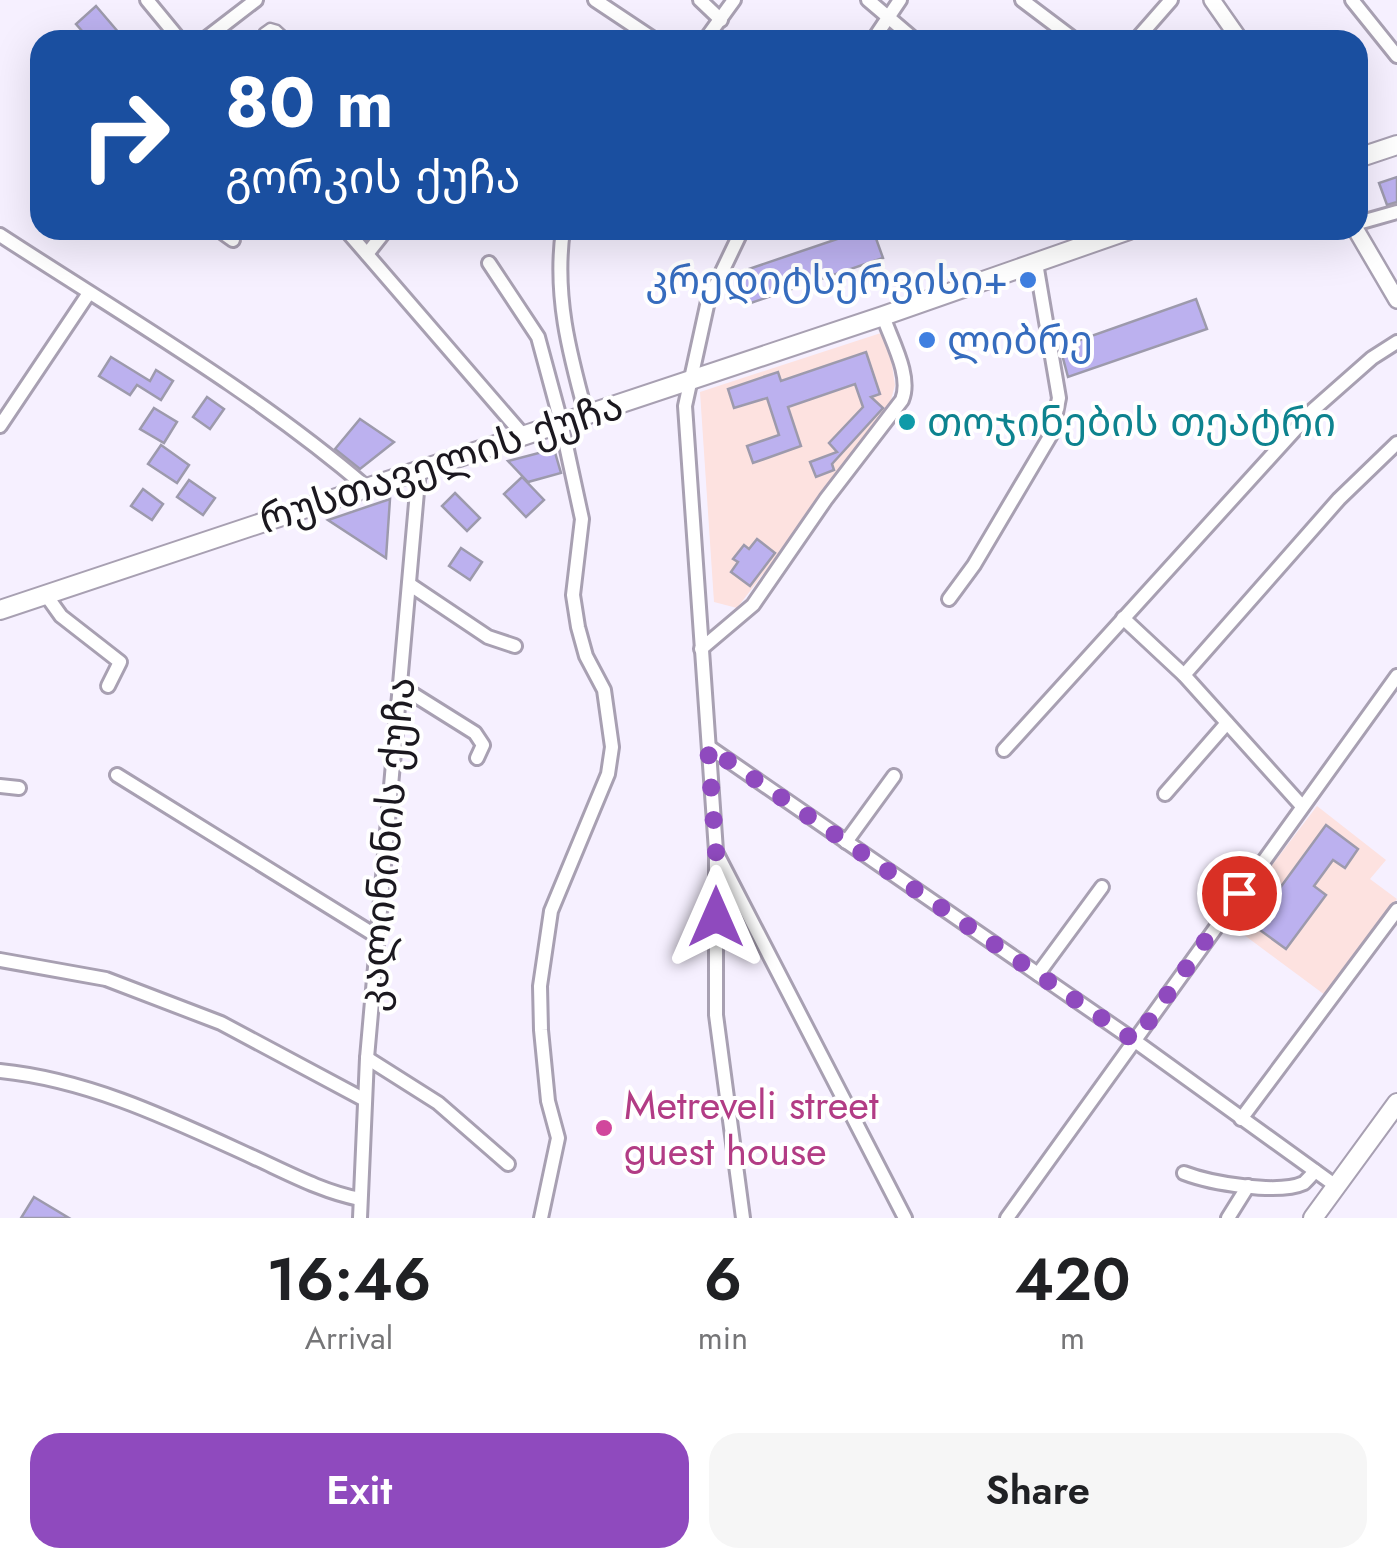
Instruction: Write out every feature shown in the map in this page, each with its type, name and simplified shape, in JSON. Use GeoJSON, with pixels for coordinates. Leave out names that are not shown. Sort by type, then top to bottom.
{"type":"FeatureCollection","features":[{"type":"Feature","properties":{"kind":"main road"},"geometry":{"type":"LineString","coordinates":[[1368,155],[1397,145]]}},
{"type":"Feature","properties":{"kind":"main road","name":"რუსთაველის ქუჩა"},"geometry":{"type":"LineString","coordinates":[[0,610],[884,316],[1097,240]]}},
{"type":"Feature","properties":{"kind":"main road"},"geometry":{"type":"LineString","coordinates":[[1315,1217],[1397,1102]]}},
{"type":"Feature","properties":{"kind":"street"},"geometry":{"type":"LineString","coordinates":[[147,0],[172,30]]}},
{"type":"Feature","properties":{"kind":"street"},"geometry":{"type":"LineString","coordinates":[[217,30],[256,0]]}},
{"type":"Feature","properties":{"kind":"street"},"geometry":{"type":"LineString","coordinates":[[595,0],[640,30]]}},
{"type":"Feature","properties":{"kind":"street"},"geometry":{"type":"LineString","coordinates":[[700,0],[721,20]]}},
{"type":"Feature","properties":{"kind":"street"},"geometry":{"type":"LineString","coordinates":[[713,30],[734,0]]}},
{"type":"Feature","properties":{"kind":"street"},"geometry":{"type":"LineString","coordinates":[[868,0],[903,30]]}},
{"type":"Feature","properties":{"kind":"street"},"geometry":{"type":"LineString","coordinates":[[880,30],[900,0]]}},
{"type":"Feature","properties":{"kind":"street"},"geometry":{"type":"LineString","coordinates":[[1022,0],[1062,30]]}},
{"type":"Feature","properties":{"kind":"street"},"geometry":{"type":"LineString","coordinates":[[1145,30],[1171,0]]}},
{"type":"Feature","properties":{"kind":"street"},"geometry":{"type":"LineString","coordinates":[[1212,0],[1232,30]]}},
{"type":"Feature","properties":{"kind":"street"},"geometry":{"type":"LineString","coordinates":[[1352,0],[1397,56]]}},
{"type":"Feature","properties":{"kind":"street"},"geometry":{"type":"LineString","coordinates":[[1368,223],[1397,212]]}},
{"type":"Feature","properties":{"kind":"street"},"geometry":{"type":"LineString","coordinates":[[0,235],[252,400],[323,450],[366,487]]}},
{"type":"Feature","properties":{"kind":"street"},"geometry":{"type":"LineString","coordinates":[[357,240],[522,434]]}},
{"type":"Feature","properties":{"kind":"street"},"geometry":{"type":"LineString","coordinates":[[367,254],[378,240]]}},
{"type":"Feature","properties":{"kind":"street"},"geometry":{"type":"LineString","coordinates":[[563,240],[560,304],[564,334],[586,414]]}},
{"type":"Feature","properties":{"kind":"street"},"geometry":{"type":"LineString","coordinates":[[737,240],[708,301],[684,406],[716,851],[716,1015],[743,1218]]}},
{"type":"Feature","properties":{"kind":"street"},"geometry":{"type":"LineString","coordinates":[[1364,240],[1397,300]]}},
{"type":"Feature","properties":{"kind":"street"},"geometry":{"type":"LineString","coordinates":[[488,263],[538,337],[561,422],[582,519],[574,595],[578,627],[586,656],[604,690],[612,747],[608,774],[551,912],[540,986],[541,1030],[548,1101],[558,1138],[540,1218]]}},
{"type":"Feature","properties":{"kind":"street"},"geometry":{"type":"LineString","coordinates":[[949,599],[974,565],[1052,433],[1059,398],[1036,263]]}},
{"type":"Feature","properties":{"kind":"street"},"geometry":{"type":"LineString","coordinates":[[0,426],[89,293]]}},
{"type":"Feature","properties":{"kind":"street"},"geometry":{"type":"LineString","coordinates":[[701,649],[754,604],[902,400],[903,376],[884,316]]}},
{"type":"Feature","properties":{"kind":"street"},"geometry":{"type":"LineString","coordinates":[[1004,750],[1313,410],[1372,358],[1397,342]]}},
{"type":"Feature","properties":{"kind":"street"},"geometry":{"type":"LineString","coordinates":[[1184,675],[1339,498],[1397,443]]}},
{"type":"Feature","properties":{"kind":"street","name":"კალინინის ქუჩა"},"geometry":{"type":"LineString","coordinates":[[360,1218],[367,1058],[418,470]]}},
{"type":"Feature","properties":{"kind":"street"},"geometry":{"type":"LineString","coordinates":[[408,584],[488,638],[515,646]]}},
{"type":"Feature","properties":{"kind":"street"},"geometry":{"type":"LineString","coordinates":[[46,594],[61,616],[120,662],[108,686]]}},
{"type":"Feature","properties":{"kind":"street"},"geometry":{"type":"LineString","coordinates":[[1123,618],[1184,675],[1302,805]]}},
{"type":"Feature","properties":{"kind":"street"},"geometry":{"type":"LineString","coordinates":[[1007,1218],[1397,676]]}},
{"type":"Feature","properties":{"kind":"street"},"geometry":{"type":"LineString","coordinates":[[400,686],[475,733],[483,745],[477,758]]}},
{"type":"Feature","properties":{"kind":"street"},"geometry":{"type":"LineString","coordinates":[[1165,794],[1227,722]]}},
{"type":"Feature","properties":{"kind":"street"},"geometry":{"type":"LineString","coordinates":[[708,747],[1135,1041],[1336,1186]]}},
{"type":"Feature","properties":{"kind":"street"},"geometry":{"type":"LineString","coordinates":[[118,775],[378,936]]}},
{"type":"Feature","properties":{"kind":"street"},"geometry":{"type":"LineString","coordinates":[[846,842],[894,776]]}},
{"type":"Feature","properties":{"kind":"street"},"geometry":{"type":"LineString","coordinates":[[0,786],[19,788]]}},
{"type":"Feature","properties":{"kind":"street"},"geometry":{"type":"LineString","coordinates":[[716,851],[905,1218]]}},
{"type":"Feature","properties":{"kind":"street"},"geometry":{"type":"LineString","coordinates":[[1038,974],[1102,887]]}},
{"type":"Feature","properties":{"kind":"street"},"geometry":{"type":"LineString","coordinates":[[1241,1120],[1397,910]]}},
{"type":"Feature","properties":{"kind":"street"},"geometry":{"type":"LineString","coordinates":[[0,960],[106,979],[221,1022],[365,1100]]}},
{"type":"Feature","properties":{"kind":"street"},"geometry":{"type":"LineString","coordinates":[[367,1058],[438,1103],[508,1164]]}},
{"type":"Feature","properties":{"kind":"street"},"geometry":{"type":"LineString","coordinates":[[0,1071],[72,1083],[150,1110],[328,1191],[360,1200]]}},
{"type":"Feature","properties":{"kind":"street"},"geometry":{"type":"LineString","coordinates":[[1184,1173],[1248,1186],[1304,1183],[1315,1171]]}},
{"type":"Feature","properties":{"kind":"street"},"geometry":{"type":"LineString","coordinates":[[1228,1218],[1248,1186]]}},
{"type":"Feature","properties":{"kind":"shaded area"},"geometry":{"type":"Polygon","coordinates":[[[887,331],[895,385],[888,411],[737,608],[714,602],[700,392],[887,331]]]}},
{"type":"Feature","properties":{"kind":"shaded area"},"geometry":{"type":"Polygon","coordinates":[[[1317,806],[1386,860],[1370,879],[1397,899],[1325,995],[1228,923],[1317,806]]]}},
{"type":"Feature","properties":{"kind":"building"},"geometry":{"type":"Polygon","coordinates":[[[96,6],[116,30],[81,30],[76,24],[96,6]]]}},
{"type":"Feature","properties":{"kind":"building"},"geometry":{"type":"Polygon","coordinates":[[[1397,177],[1397,202],[1387,205],[1379,183],[1397,177]]]}},
{"type":"Feature","properties":{"kind":"building"},"geometry":{"type":"Polygon","coordinates":[[[834,240],[877,240],[883,258],[748,304],[737,273],[834,240]]]}},
{"type":"Feature","properties":{"kind":"building"},"geometry":{"type":"Polygon","coordinates":[[[1196,299],[1207,329],[1068,377],[1060,347],[1196,299]]]}},
{"type":"Feature","properties":{"kind":"building"},"geometry":{"type":"Polygon","coordinates":[[[866,352],[880,394],[871,397],[883,408],[832,464],[834,470],[816,477],[810,462],[837,452],[829,443],[863,407],[855,384],[788,407],[801,446],[753,463],[747,446],[779,435],[767,398],[734,408],[728,389],[778,372],[781,381],[866,352]]]}},
{"type":"Feature","properties":{"kind":"building"},"geometry":{"type":"Polygon","coordinates":[[[111,357],[150,381],[156,370],[173,381],[161,400],[137,385],[130,395],[99,376],[111,357]]]}},
{"type":"Feature","properties":{"kind":"building"},"geometry":{"type":"Polygon","coordinates":[[[207,397],[224,409],[210,429],[193,417],[207,397]]]}},
{"type":"Feature","properties":{"kind":"building"},"geometry":{"type":"Polygon","coordinates":[[[154,408],[177,422],[164,443],[140,429],[154,408]]]}},
{"type":"Feature","properties":{"kind":"building"},"geometry":{"type":"Polygon","coordinates":[[[360,419],[394,442],[360,469],[335,449],[360,419]]]}},
{"type":"Feature","properties":{"kind":"building"},"geometry":{"type":"Polygon","coordinates":[[[161,445],[189,465],[177,483],[148,464],[161,445]]]}},
{"type":"Feature","properties":{"kind":"building"},"geometry":{"type":"Polygon","coordinates":[[[554,449],[561,473],[528,482],[508,461],[554,449]]]}},
{"type":"Feature","properties":{"kind":"building"},"geometry":{"type":"Polygon","coordinates":[[[522,477],[544,500],[526,517],[504,494],[522,477]]]}},
{"type":"Feature","properties":{"kind":"building"},"geometry":{"type":"Polygon","coordinates":[[[189,480],[215,498],[203,515],[177,497],[189,480]]]}},
{"type":"Feature","properties":{"kind":"building"},"geometry":{"type":"Polygon","coordinates":[[[143,489],[163,504],[152,520],[131,506],[143,489]]]}},
{"type":"Feature","properties":{"kind":"building"},"geometry":{"type":"Polygon","coordinates":[[[455,493],[480,518],[467,531],[442,506],[455,493]]]}},
{"type":"Feature","properties":{"kind":"building"},"geometry":{"type":"Polygon","coordinates":[[[390,499],[386,558],[328,520],[390,499]]]}},
{"type":"Feature","properties":{"kind":"building"},"geometry":{"type":"Polygon","coordinates":[[[757,539],[775,553],[750,586],[731,572],[738,562],[733,559],[744,545],[749,549],[757,539]]]}},
{"type":"Feature","properties":{"kind":"building"},"geometry":{"type":"Polygon","coordinates":[[[461,548],[482,562],[470,580],[449,566],[461,548]]]}},
{"type":"Feature","properties":{"kind":"building"},"geometry":{"type":"Polygon","coordinates":[[[1326,825],[1358,849],[1345,868],[1333,860],[1314,886],[1326,895],[1286,949],[1253,925],[1326,825]]]}},
{"type":"Feature","properties":{"kind":"building"},"geometry":{"type":"Polygon","coordinates":[[[34,1197],[69,1218],[21,1218],[34,1197]]]}},
{"type":"Feature","properties":{"kind":"place","name":"კრედიტსერვისი+"},"geometry":{"type":"Point","coordinates":[1028,280]}},
{"type":"Feature","properties":{"kind":"place","name":"ლიბრე"},"geometry":{"type":"Point","coordinates":[927,340]}},
{"type":"Feature","properties":{"kind":"place","name":"თოჯინების თეატრი"},"geometry":{"type":"Point","coordinates":[907,422]}},
{"type":"Feature","properties":{"kind":"place","name":"Metreveli street guest house"},"geometry":{"type":"Point","coordinates":[604,1128]}},
{"type":"Feature","properties":{"kind":"route"},"geometry":{"type":"LineString","coordinates":[[716,917],[716,851],[708,747],[1135,1041],[1239,893]]}}]}
